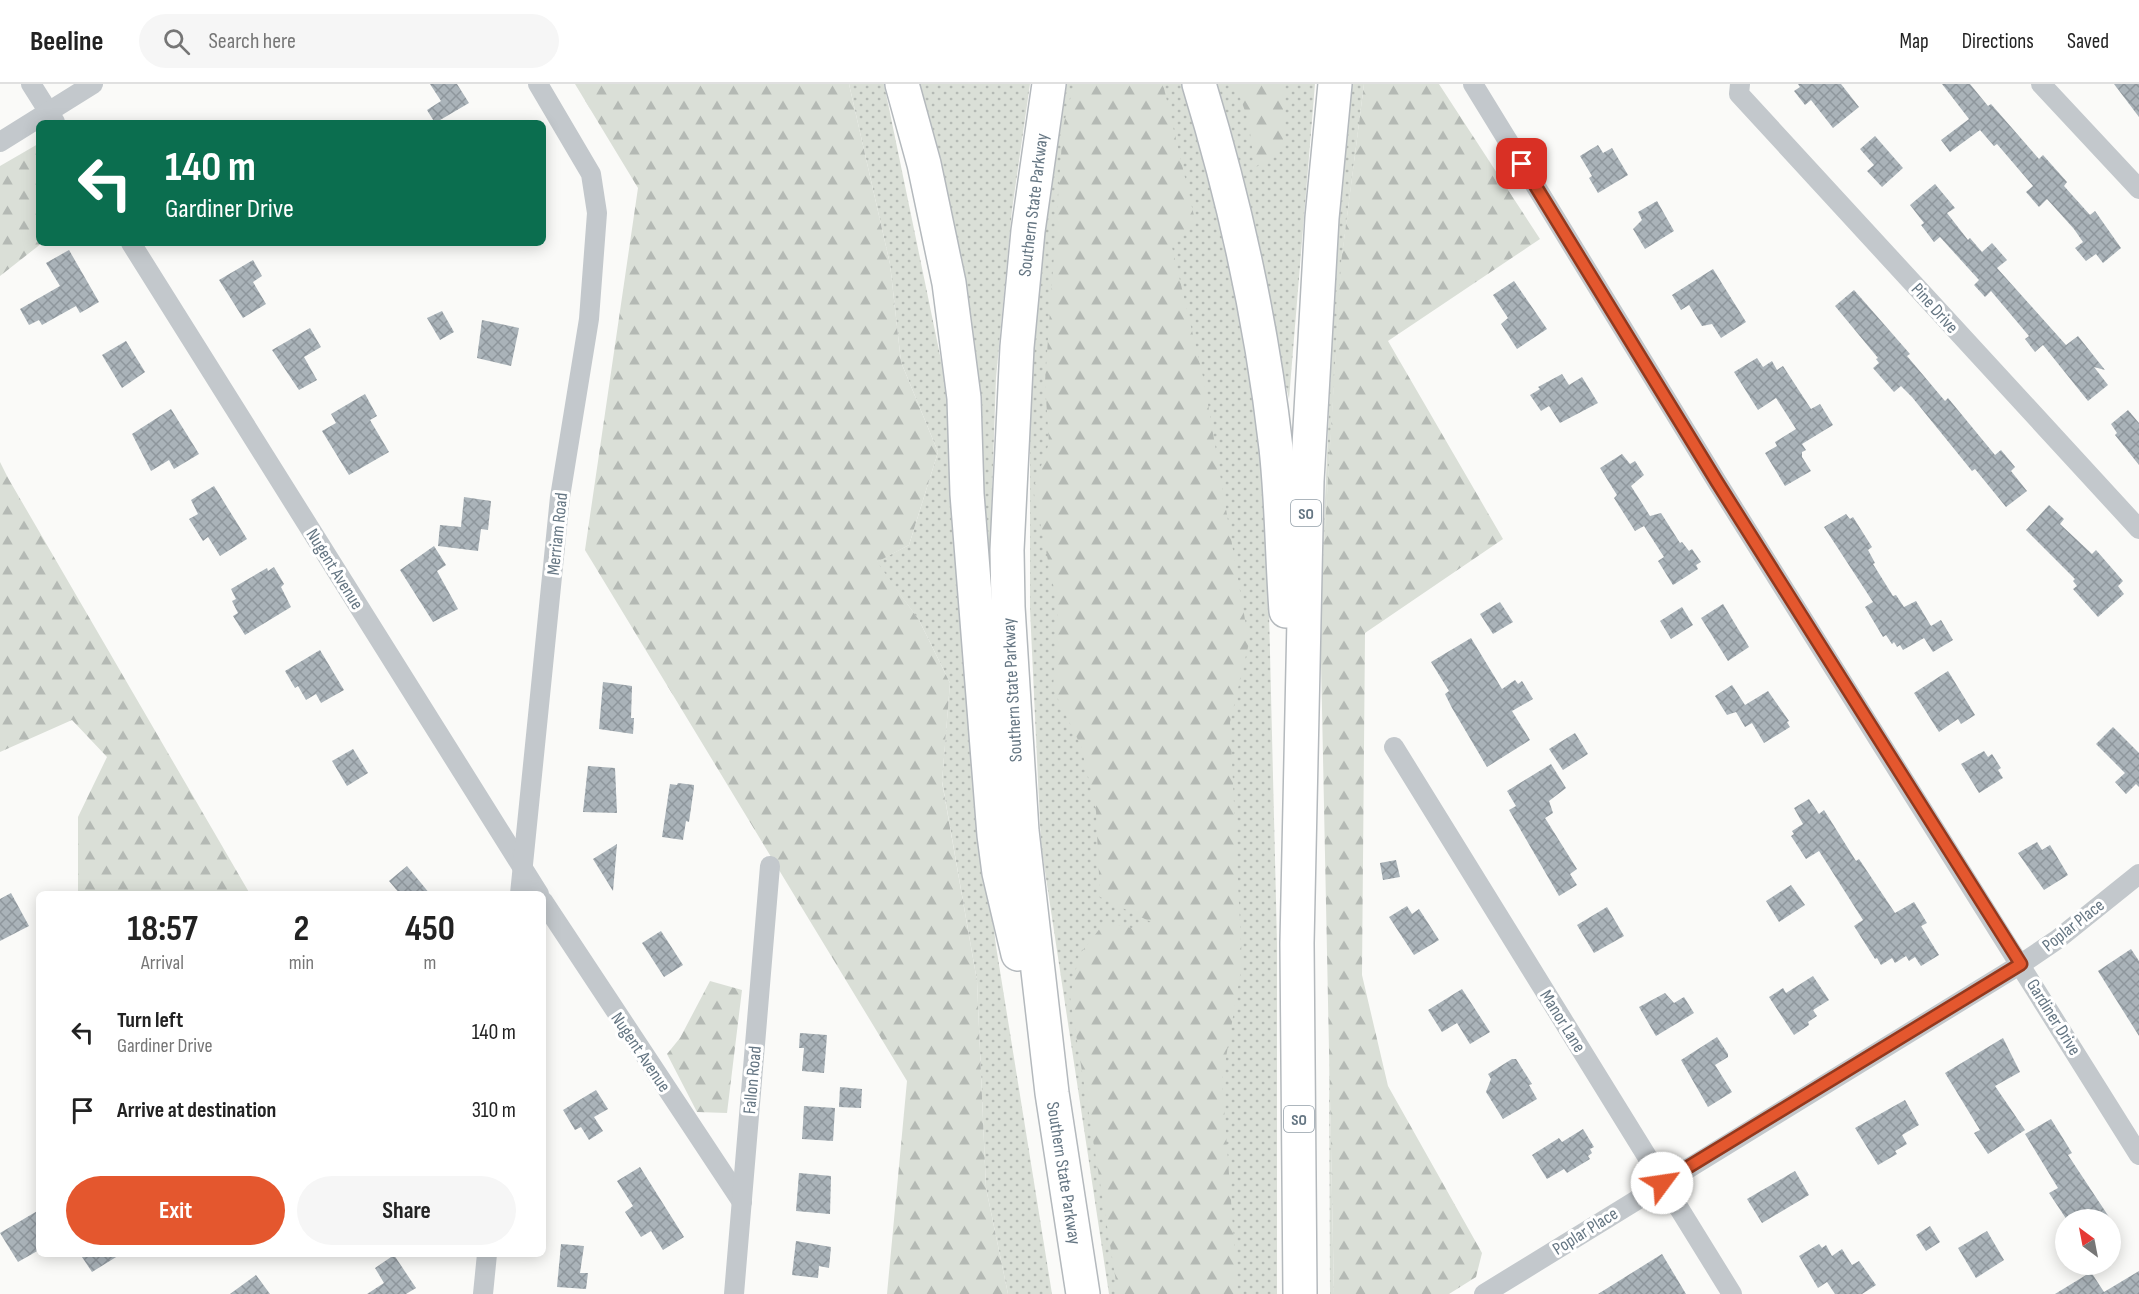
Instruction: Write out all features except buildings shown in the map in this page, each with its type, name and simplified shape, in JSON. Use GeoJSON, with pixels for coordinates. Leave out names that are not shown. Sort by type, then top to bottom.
{"type":"FeatureCollection","features":[{"type":"Feature","properties":{"kind":"highway"},"geometry":{"type":"LineString","coordinates":[[902,84],[924,164],[949,283],[964,398],[967,494],[982,706],[999,873],[1052,1093]]}},
{"type":"Feature","properties":{"kind":"highway","name":"Southern State Parkway"},"geometry":{"type":"LineString","coordinates":[[1049,84],[1028,231],[1019,323],[1006,550],[1015,756],[1052,1093],[1083,1294]]}},
{"type":"Feature","properties":{"kind":"highway"},"geometry":{"type":"LineString","coordinates":[[1199,84],[1222,159],[1255,307],[1276,449],[1286,619],[1297,943]]}},
{"type":"Feature","properties":{"kind":"highway","name":"SO"},"geometry":{"type":"LineString","coordinates":[[1300,1294],[1297,943],[1307,481],[1322,218],[1335,84]]}},
{"type":"Feature","properties":{"kind":"street"},"geometry":{"type":"LineString","coordinates":[[31,84],[52,117],[93,84]]}},
{"type":"Feature","properties":{"kind":"street","name":"Merriam Road"},"geometry":{"type":"LineString","coordinates":[[520,891],[560,497],[589,319],[597,213],[591,174],[538,84]]}},
{"type":"Feature","properties":{"kind":"street","name":"Gardiner Drive"},"geometry":{"type":"LineString","coordinates":[[1473,84],[1717,482],[2139,1155]]}},
{"type":"Feature","properties":{"kind":"street","name":"Pine Drive"},"geometry":{"type":"LineString","coordinates":[[1740,84],[1739,94],[2139,529]]}},
{"type":"Feature","properties":{"kind":"street"},"geometry":{"type":"LineString","coordinates":[[2041,84],[2139,189]]}},
{"type":"Feature","properties":{"kind":"street"},"geometry":{"type":"LineString","coordinates":[[0,142],[36,125]]}},
{"type":"Feature","properties":{"kind":"street","name":"Nugent Avenue"},"geometry":{"type":"LineString","coordinates":[[133,246],[537,891]]}},
{"type":"Feature","properties":{"kind":"street","name":"Manor Lane"},"geometry":{"type":"LineString","coordinates":[[1394,747],[1732,1294]]}},
{"type":"Feature","properties":{"kind":"street","name":"Fallon Road"},"geometry":{"type":"LineString","coordinates":[[734,1294],[770,866]]}},
{"type":"Feature","properties":{"kind":"street","name":"Poplar Place"},"geometry":{"type":"LineString","coordinates":[[1484,1294],[2021,964],[2058,939],[2139,874]]}},
{"type":"Feature","properties":{"kind":"street","name":"Nugent Avenue"},"geometry":{"type":"LineString","coordinates":[[546,906],[742,1202]]}},
{"type":"Feature","properties":{"kind":"street"},"geometry":{"type":"LineString","coordinates":[[483,1294],[487,1257]]}},
{"type":"Feature","properties":{"kind":"green space"},"geometry":{"type":"Polygon","coordinates":[[[575,84],[849,84],[890,264],[901,362],[938,452],[909,545],[877,562],[919,620],[950,683],[942,782],[977,981],[986,1188],[1008,1294],[887,1294],[907,1081],[585,550],[638,188],[575,84]]]}},
{"type":"Feature","properties":{"kind":"green space"},"geometry":{"type":"Polygon","coordinates":[[[849,84],[884,84],[947,389],[972,741],[996,946],[1052,1294],[1008,1294],[986,1188],[977,981],[942,781],[950,683],[919,620],[876,562],[909,545],[938,452],[901,362],[890,264],[849,84]]]}},
{"type":"Feature","properties":{"kind":"green space"},"geometry":{"type":"Polygon","coordinates":[[[913,84],[1030,84],[1012,210],[996,378],[990,550],[985,551],[913,84]]]}},
{"type":"Feature","properties":{"kind":"green space"},"geometry":{"type":"Polygon","coordinates":[[[1066,84],[1185,84],[1231,252],[1266,487],[1277,942],[1277,1294],[1109,1294],[1041,845],[1030,609],[1030,396],[1049,169],[1066,84]]]}},
{"type":"Feature","properties":{"kind":"green space"},"geometry":{"type":"Polygon","coordinates":[[[1074,84],[1163,84],[1195,220],[1172,247],[1204,381],[1249,643],[1230,722],[1242,964],[1222,1081],[1238,1294],[1118,1294],[1070,997],[1079,955],[1105,922],[1131,928],[1151,922],[1100,897],[1096,811],[1081,746],[1053,689],[1058,608],[1033,489],[1049,443],[1045,382],[1063,127],[1074,84]]]}},
{"type":"Feature","properties":{"kind":"green space"},"geometry":{"type":"Polygon","coordinates":[[[1211,84],[1315,84],[1289,399],[1224,125],[1211,84]]]}},
{"type":"Feature","properties":{"kind":"green space"},"geometry":{"type":"Polygon","coordinates":[[[1235,84],[1283,84],[1283,150],[1255,167],[1248,119],[1235,84]]]}},
{"type":"Feature","properties":{"kind":"green space"},"geometry":{"type":"Polygon","coordinates":[[[1352,84],[1364,84],[1342,257],[1320,611],[1336,254],[1352,84]]]}},
{"type":"Feature","properties":{"kind":"green space"},"geometry":{"type":"Polygon","coordinates":[[[1364,84],[1439,84],[1540,239],[1388,341],[1503,539],[1365,633],[1362,975],[1388,1086],[1482,1253],[1476,1277],[1449,1294],[1334,1294],[1320,611],[1341,263],[1364,84]]]}},
{"type":"Feature","properties":{"kind":"green space"},"geometry":{"type":"Polygon","coordinates":[[[36,145],[36,246],[38,246],[0,276],[0,166],[36,145]]]}},
{"type":"Feature","properties":{"kind":"green space"},"geometry":{"type":"Polygon","coordinates":[[[0,462],[248,891],[78,891],[78,817],[107,757],[72,720],[0,752],[0,462]]]}},
{"type":"Feature","properties":{"kind":"green space"},"geometry":{"type":"Polygon","coordinates":[[[710,981],[742,990],[727,1113],[697,1112],[667,1054],[680,1038],[710,981]]]}},
{"type":"Feature","properties":{"kind":"green space"},"geometry":{"type":"Polygon","coordinates":[[[1329,1049],[1334,1294],[1330,1294],[1329,1049]]]}},
{"type":"Feature","properties":{"kind":"route"},"geometry":{"type":"LineString","coordinates":[[1522,164],[1717,482],[2021,964],[1662,1183]]}}]}
